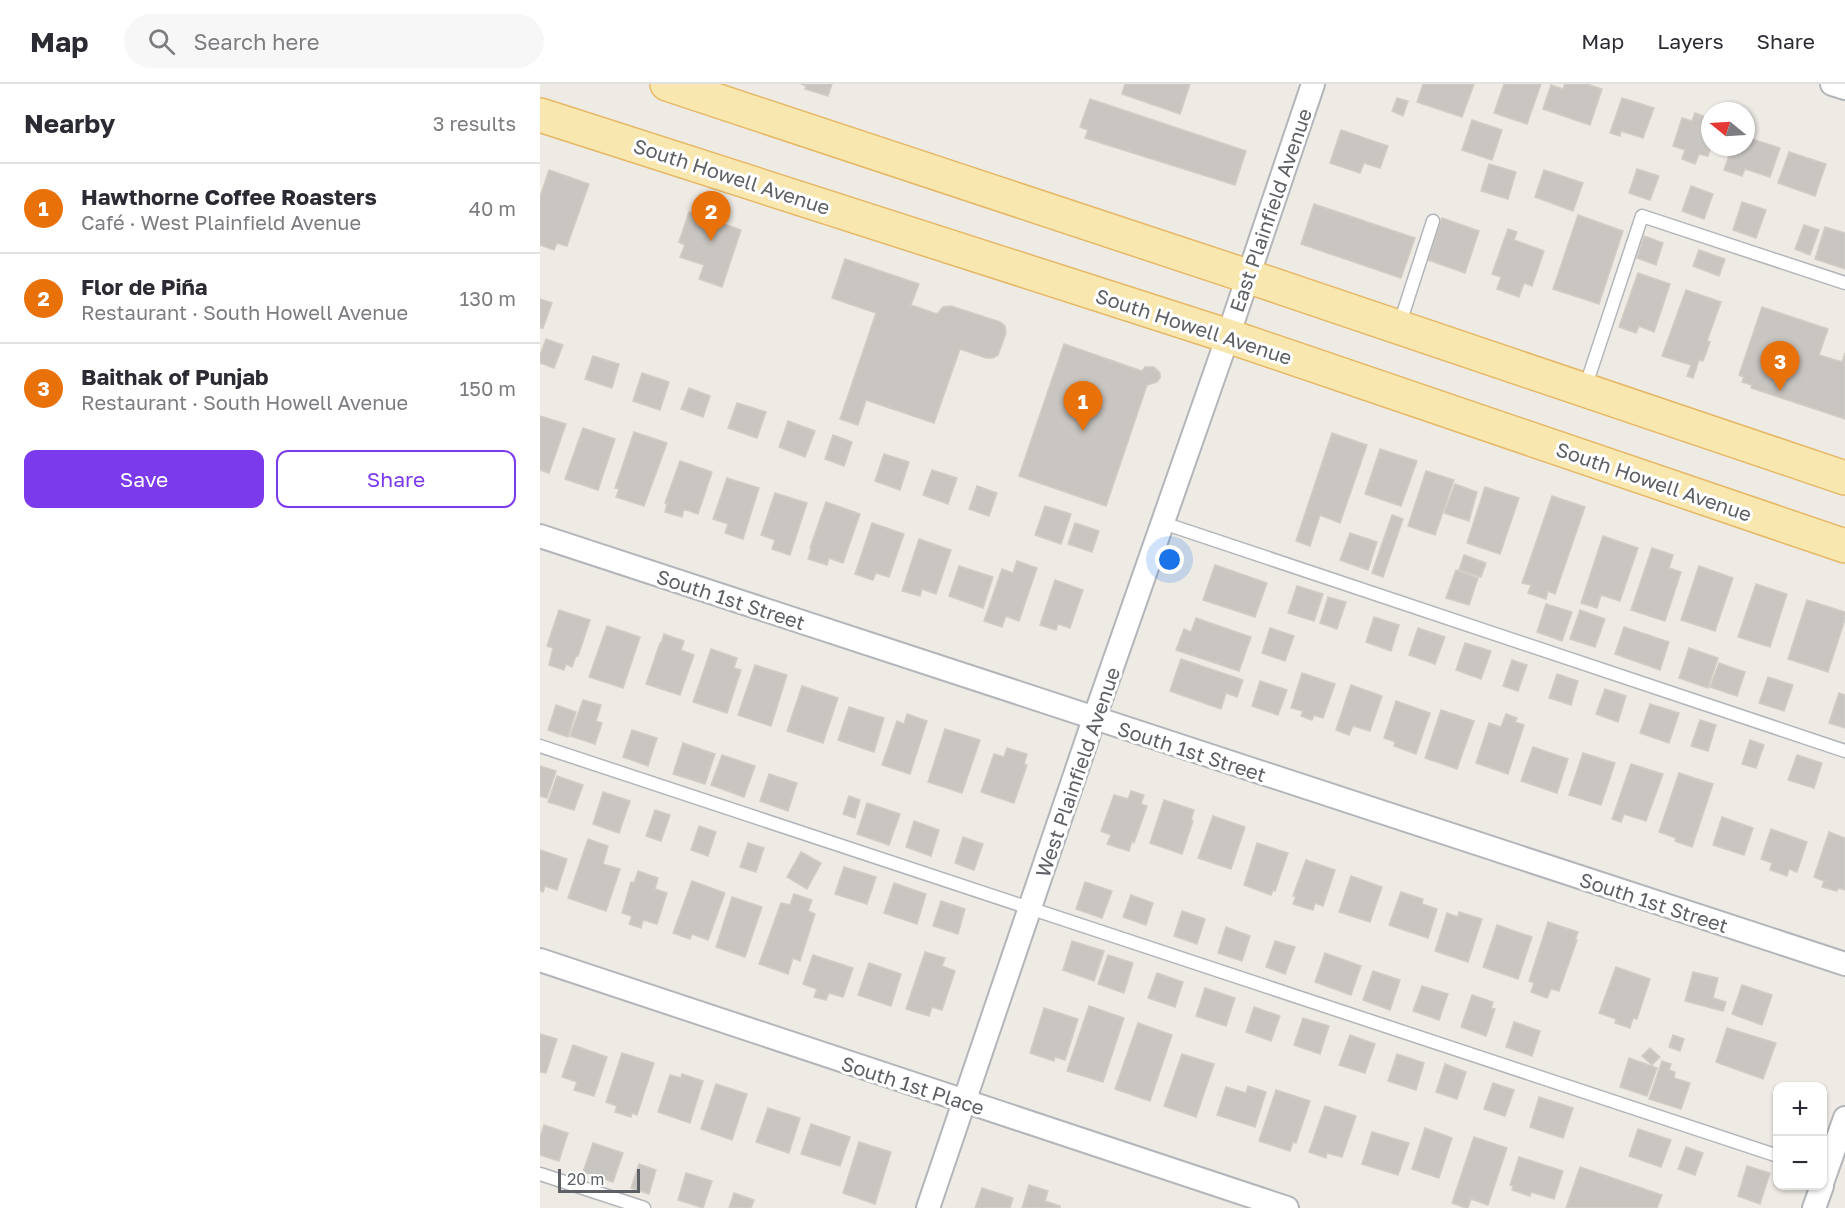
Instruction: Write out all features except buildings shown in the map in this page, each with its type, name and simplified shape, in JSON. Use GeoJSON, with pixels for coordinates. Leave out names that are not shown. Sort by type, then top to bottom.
{"type":"FeatureCollection","features":[{"type":"Feature","properties":{"kind":"main road"},"geometry":{"type":"LineString","coordinates":[[668,84],[1845,478]]}},
{"type":"Feature","properties":{"kind":"main road","name":"South Howell Avenue"},"geometry":{"type":"LineString","coordinates":[[540,115],[1228,336],[1845,546]]}},
{"type":"Feature","properties":{"kind":"street","name":"East Plainfield Avenue"},"geometry":{"type":"LineString","coordinates":[[1228,336],[1313,84]]}},
{"type":"Feature","properties":{"kind":"street"},"geometry":{"type":"LineString","coordinates":[[1832,84],[1845,88]]}},
{"type":"Feature","properties":{"kind":"street","name":"West Plainfield Avenue"},"geometry":{"type":"LineString","coordinates":[[928,1208],[1094,718],[1228,336]]}},
{"type":"Feature","properties":{"kind":"street","name":"South 1st Street"},"geometry":{"type":"LineString","coordinates":[[540,536],[1845,964]]}},
{"type":"Feature","properties":{"kind":"street","name":"South 1st Place"},"geometry":{"type":"LineString","coordinates":[[540,960],[1287,1208]]}},
{"type":"Feature","properties":{"kind":"street"},"geometry":{"type":"LineString","coordinates":[[1827,1167],[1845,1118]]}},
{"type":"Feature","properties":{"kind":"street"},"geometry":{"type":"LineString","coordinates":[[1814,1208],[1819,1190]]}},
{"type":"Feature","properties":{"kind":"lane"},"geometry":{"type":"LineString","coordinates":[[1584,390],[1642,216],[1845,283]]}},
{"type":"Feature","properties":{"kind":"lane"},"geometry":{"type":"LineString","coordinates":[[1399,327],[1433,221]]}},
{"type":"Feature","properties":{"kind":"lane"},"geometry":{"type":"LineString","coordinates":[[1163,523],[1845,750]]}},
{"type":"Feature","properties":{"kind":"lane"},"geometry":{"type":"LineString","coordinates":[[540,746],[1773,1154]]}},
{"type":"Feature","properties":{"kind":"lane"},"geometry":{"type":"LineString","coordinates":[[540,1174],[644,1208]]}},
{"type":"Feature","properties":{"kind":"place","name":"Flor de Piña"},"geometry":{"type":"Point","coordinates":[711,241]}},
{"type":"Feature","properties":{"kind":"place","name":"Baithak of Punjab"},"geometry":{"type":"Point","coordinates":[1780,391]}},
{"type":"Feature","properties":{"kind":"place","name":"Hawthorne Coffee Roasters"},"geometry":{"type":"Point","coordinates":[1083,431]}}]}
